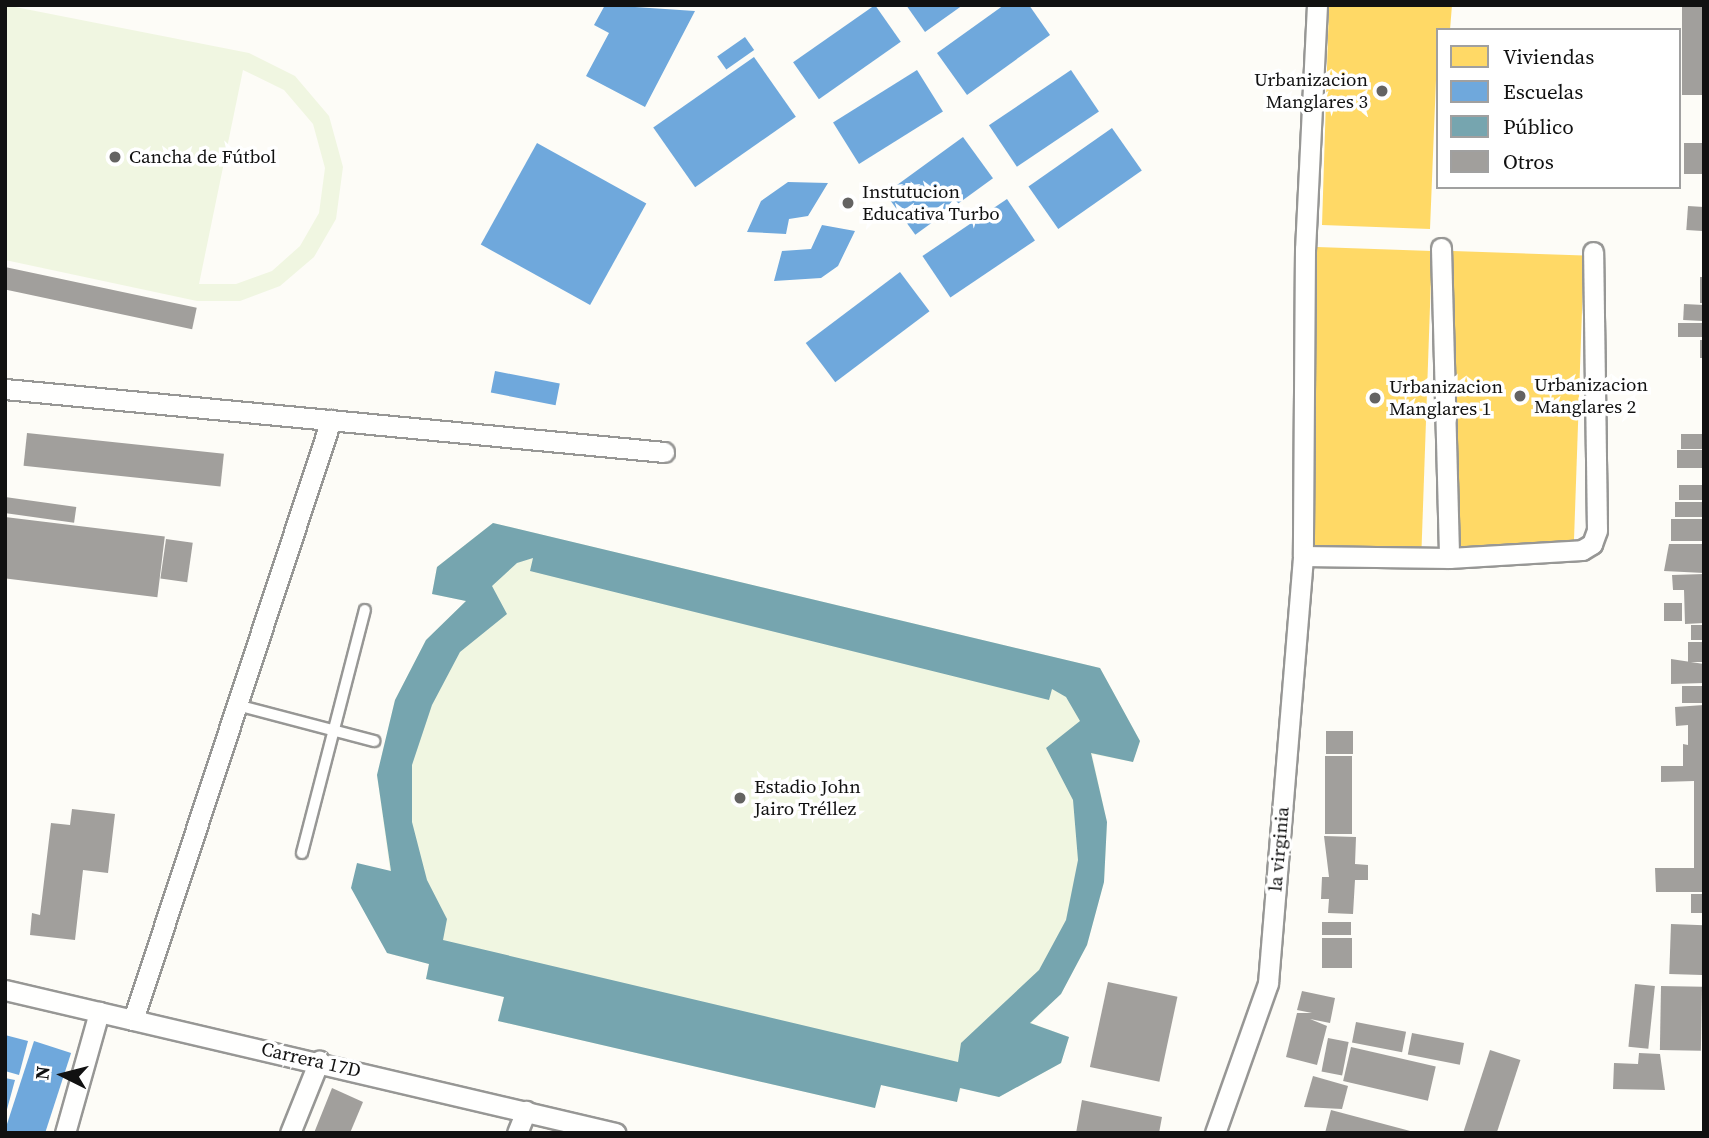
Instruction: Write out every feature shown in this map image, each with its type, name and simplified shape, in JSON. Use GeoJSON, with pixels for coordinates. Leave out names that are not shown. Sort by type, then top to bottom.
{"type":"FeatureCollection","features":[{"type":"Feature","properties":{"kind":"street","name":"la virginia"},"geometry":{"type":"LineString","coordinates":[[1215,1133],[1268,983],[1303,556],[1305,249],[1317,5]]}},
{"type":"Feature","properties":{"kind":"street"},"geometry":{"type":"LineString","coordinates":[[1441,248],[1449,558]]}},
{"type":"Feature","properties":{"kind":"street"},"geometry":{"type":"LineString","coordinates":[[1303,556],[1449,558],[1582,550],[1592,544],[1597,530],[1593,252]]}},
{"type":"Feature","properties":{"kind":"street"},"geometry":{"type":"LineString","coordinates":[[5,388],[664,452]]}},
{"type":"Feature","properties":{"kind":"street"},"geometry":{"type":"LineString","coordinates":[[134,1020],[331,420]]}},
{"type":"Feature","properties":{"kind":"street","name":"Carrera 17D"},"geometry":{"type":"LineString","coordinates":[[5,990],[319,1061],[615,1133]]}},
{"type":"Feature","properties":{"kind":"street"},"geometry":{"type":"LineString","coordinates":[[65,1133],[99,1012]]}},
{"type":"Feature","properties":{"kind":"street"},"geometry":{"type":"LineString","coordinates":[[290,1133],[319,1061]]}},
{"type":"Feature","properties":{"kind":"street"},"geometry":{"type":"LineString","coordinates":[[517,1133],[526,1111]]}},
{"type":"Feature","properties":{"kind":"lane"},"geometry":{"type":"LineString","coordinates":[[302,853],[365,610]]}},
{"type":"Feature","properties":{"kind":"lane"},"geometry":{"type":"LineString","coordinates":[[237,705],[374,741]]}},
{"type":"Feature","properties":{"kind":"green space","name":"Cancha de Fútbol"},"geometry":{"type":"Polygon","coordinates":[[[5,5],[249,53],[295,76],[329,116],[343,167],[336,219],[314,257],[280,286],[240,301],[197,301],[5,260],[5,5]],[[243,70],[199,284],[236,284],[272,271],[300,246],[319,213],[325,168],[313,124],[284,90],[243,70]]]}},
{"type":"Feature","properties":{"kind":"green space","name":"Estadio John Jairo Tréllez"},"geometry":{"type":"Polygon","coordinates":[[[493,523],[1100,668],[1140,741],[1133,762],[1092,754],[1107,822],[1104,882],[1087,945],[1061,994],[1031,1023],[1069,1037],[1061,1063],[999,1097],[961,1088],[957,1102],[881,1085],[875,1108],[498,1021],[504,997],[426,979],[429,964],[387,953],[390,870],[377,775],[395,700],[426,640],[466,601],[432,594],[437,567],[493,523]]]}},
{"type":"Feature","properties":{"kind":"building: Viviendas","name":"Urbanizacion Manglares 3"},"geometry":{"type":"Polygon","coordinates":[[[1329,5],[1452,5],[1450,28],[1436,28],[1430,229],[1322,225],[1329,5]]]}},
{"type":"Feature","properties":{"kind":"building: Viviendas","name":"Urbanizacion Manglares 1"},"geometry":{"type":"Polygon","coordinates":[[[1317,247],[1432,251],[1422,549],[1307,545],[1317,247]]]}},
{"type":"Feature","properties":{"kind":"building: Viviendas","name":"Urbanizacion Manglares 2"},"geometry":{"type":"Polygon","coordinates":[[[1453,251],[1584,256],[1574,552],[1443,548],[1453,251]]]}},
{"type":"Feature","properties":{"kind":"building: Escuelas"},"geometry":{"type":"Polygon","coordinates":[[[605,5],[695,11],[645,107],[586,76],[609,33],[594,25],[605,5]]]}},
{"type":"Feature","properties":{"kind":"building: Escuelas"},"geometry":{"type":"Polygon","coordinates":[[[875,5],[901,42],[819,99],[793,62],[875,5]]]}},
{"type":"Feature","properties":{"kind":"building: Escuelas"},"geometry":{"type":"Polygon","coordinates":[[[906,5],[963,5],[925,32],[906,5]]]}},
{"type":"Feature","properties":{"kind":"building: Escuelas"},"geometry":{"type":"Polygon","coordinates":[[[1004,5],[1029,5],[1050,35],[967,95],[937,53],[1004,5]]]}},
{"type":"Feature","properties":{"kind":"building: Escuelas"},"geometry":{"type":"Polygon","coordinates":[[[745,37],[754,50],[726,70],[717,57],[745,37]]]}},
{"type":"Feature","properties":{"kind":"building: Escuelas"},"geometry":{"type":"Polygon","coordinates":[[[754,57],[796,117],[695,187],[653,128],[754,57]]]}},
{"type":"Feature","properties":{"kind":"building: Escuelas"},"geometry":{"type":"Polygon","coordinates":[[[917,70],[943,112],[859,164],[833,122],[917,70]]]}},
{"type":"Feature","properties":{"kind":"building: Escuelas"},"geometry":{"type":"Polygon","coordinates":[[[1071,70],[1099,111],[1017,167],[989,125],[1071,70]]]}},
{"type":"Feature","properties":{"kind":"building: Escuelas"},"geometry":{"type":"Polygon","coordinates":[[[1112,128],[1142,171],[1058,229],[1028,187],[1112,128]]]}},
{"type":"Feature","properties":{"kind":"building: Escuelas"},"geometry":{"type":"Polygon","coordinates":[[[963,137],[993,178],[915,235],[885,193],[963,137]]]}},
{"type":"Feature","properties":{"kind":"building: Escuelas"},"geometry":{"type":"Polygon","coordinates":[[[537,143],[646,204],[590,305],[481,244],[537,143]]]}},
{"type":"Feature","properties":{"kind":"building: Escuelas"},"geometry":{"type":"Polygon","coordinates":[[[788,182],[828,183],[808,216],[789,219],[786,234],[747,232],[761,201],[788,182]]]}},
{"type":"Feature","properties":{"kind":"building: Escuelas"},"geometry":{"type":"Polygon","coordinates":[[[1007,199],[1035,240],[950,297],[922,256],[1007,199]]]}},
{"type":"Feature","properties":{"kind":"building: Escuelas"},"geometry":{"type":"Polygon","coordinates":[[[822,225],[855,231],[838,266],[821,278],[774,281],[782,251],[811,249],[822,225]]]}},
{"type":"Feature","properties":{"kind":"building: Escuelas"},"geometry":{"type":"Polygon","coordinates":[[[900,272],[929,311],[835,382],[806,343],[900,272]]]}},
{"type":"Feature","properties":{"kind":"building: Escuelas"},"geometry":{"type":"Polygon","coordinates":[[[495,371],[560,384],[556,405],[491,393],[495,371]]]}},
{"type":"Feature","properties":{"kind":"building: Escuelas"},"geometry":{"type":"Polygon","coordinates":[[[5,1035],[28,1041],[19,1075],[5,1071],[5,1035]]]}},
{"type":"Feature","properties":{"kind":"building: Escuelas"},"geometry":{"type":"Polygon","coordinates":[[[34,1041],[71,1053],[45,1133],[5,1133],[34,1041]]]}},
{"type":"Feature","properties":{"kind":"building: Escuelas"},"geometry":{"type":"Polygon","coordinates":[[[5,1078],[15,1080],[6,1113],[5,1113],[5,1078]]]}},
{"type":"Feature","properties":{"kind":"building: Público"},"geometry":{"type":"Polygon","coordinates":[[[493,523],[1100,668],[1140,741],[1133,762],[1091,753],[1107,822],[1104,882],[1087,945],[1061,994],[1030,1023],[1069,1037],[1061,1063],[999,1097],[960,1088],[957,1102],[881,1085],[875,1108],[498,1021],[504,997],[426,979],[429,964],[387,953],[351,888],[357,863],[391,871],[377,775],[395,700],[426,640],[466,601],[432,594],[437,567],[493,523]],[[533,558],[517,563],[492,586],[507,614],[460,652],[432,705],[412,765],[412,822],[427,880],[447,919],[443,940],[958,1062],[961,1043],[1039,970],[1066,920],[1078,860],[1073,800],[1046,748],[1080,721],[1066,697],[1052,689],[1049,700],[530,571],[533,558]]]}},
{"type":"Feature","properties":{"kind":"building: Otros"},"geometry":{"type":"Polygon","coordinates":[[[1682,5],[1704,5],[1704,95],[1682,95],[1682,5]]]}},
{"type":"Feature","properties":{"kind":"building: Otros"},"geometry":{"type":"Polygon","coordinates":[[[1684,143],[1704,143],[1704,174],[1684,174],[1684,143]]]}},
{"type":"Feature","properties":{"kind":"building: Otros"},"geometry":{"type":"Polygon","coordinates":[[[1688,206],[1704,207],[1702,231],[1686,230],[1688,206]]]}},
{"type":"Feature","properties":{"kind":"building: Otros"},"geometry":{"type":"Polygon","coordinates":[[[5,267],[197,308],[192,329],[5,289],[5,267]]]}},
{"type":"Feature","properties":{"kind":"building: Otros"},"geometry":{"type":"Polygon","coordinates":[[[1700,277],[1704,277],[1704,303],[1700,303],[1700,277]]]}},
{"type":"Feature","properties":{"kind":"building: Otros"},"geometry":{"type":"Polygon","coordinates":[[[1684,304],[1704,305],[1703,321],[1683,320],[1684,304]]]}},
{"type":"Feature","properties":{"kind":"building: Otros"},"geometry":{"type":"Polygon","coordinates":[[[1678,323],[1704,323],[1704,337],[1678,337],[1678,323]]]}},
{"type":"Feature","properties":{"kind":"building: Otros"},"geometry":{"type":"Polygon","coordinates":[[[1700,340],[1704,340],[1704,358],[1700,358],[1700,340]]]}},
{"type":"Feature","properties":{"kind":"building: Otros"},"geometry":{"type":"Polygon","coordinates":[[[27,433],[224,454],[220,487],[24,466],[27,433]]]}},
{"type":"Feature","properties":{"kind":"building: Otros"},"geometry":{"type":"Polygon","coordinates":[[[1681,434],[1704,434],[1704,449],[1681,449],[1681,434]]]}},
{"type":"Feature","properties":{"kind":"building: Otros"},"geometry":{"type":"Polygon","coordinates":[[[1677,450],[1704,450],[1704,468],[1677,468],[1677,450]]]}},
{"type":"Feature","properties":{"kind":"building: Otros"},"geometry":{"type":"Polygon","coordinates":[[[1679,485],[1704,485],[1704,500],[1679,500],[1679,485]]]}},
{"type":"Feature","properties":{"kind":"building: Otros"},"geometry":{"type":"Polygon","coordinates":[[[5,497],[76,507],[74,523],[5,513],[5,497]]]}},
{"type":"Feature","properties":{"kind":"building: Otros"},"geometry":{"type":"Polygon","coordinates":[[[1675,502],[1704,502],[1704,517],[1675,517],[1675,502]]]}},
{"type":"Feature","properties":{"kind":"building: Otros"},"geometry":{"type":"Polygon","coordinates":[[[5,517],[165,537],[157,597],[5,578],[5,517]]]}},
{"type":"Feature","properties":{"kind":"building: Otros"},"geometry":{"type":"Polygon","coordinates":[[[1671,519],[1704,519],[1704,541],[1671,541],[1671,519]]]}},
{"type":"Feature","properties":{"kind":"building: Otros"},"geometry":{"type":"Polygon","coordinates":[[[166,539],[193,543],[187,582],[160,579],[166,539]]]}},
{"type":"Feature","properties":{"kind":"building: Otros"},"geometry":{"type":"Polygon","coordinates":[[[1669,544],[1704,544],[1704,573],[1664,571],[1669,544]]]}},
{"type":"Feature","properties":{"kind":"building: Otros"},"geometry":{"type":"Polygon","coordinates":[[[1704,574],[1704,623],[1685,624],[1684,590],[1673,590],[1672,575],[1704,574]]]}},
{"type":"Feature","properties":{"kind":"building: Otros"},"geometry":{"type":"Polygon","coordinates":[[[1664,603],[1682,603],[1682,621],[1664,621],[1664,603]]]}},
{"type":"Feature","properties":{"kind":"building: Otros"},"geometry":{"type":"Polygon","coordinates":[[[1691,625],[1704,625],[1704,640],[1691,640],[1691,625]]]}},
{"type":"Feature","properties":{"kind":"building: Otros"},"geometry":{"type":"Polygon","coordinates":[[[1688,642],[1704,642],[1704,662],[1688,662],[1688,642]]]}},
{"type":"Feature","properties":{"kind":"building: Otros"},"geometry":{"type":"Polygon","coordinates":[[[1671,659],[1704,664],[1704,683],[1671,684],[1671,659]]]}},
{"type":"Feature","properties":{"kind":"building: Otros"},"geometry":{"type":"Polygon","coordinates":[[[1682,686],[1704,686],[1704,703],[1682,703],[1682,686]]]}},
{"type":"Feature","properties":{"kind":"building: Otros"},"geometry":{"type":"Polygon","coordinates":[[[1704,705],[1704,892],[1656,892],[1655,868],[1694,868],[1694,781],[1661,782],[1661,766],[1683,766],[1683,744],[1688,745],[1688,725],[1676,726],[1675,707],[1704,705]]]}},
{"type":"Feature","properties":{"kind":"building: Otros"},"geometry":{"type":"Polygon","coordinates":[[[1326,731],[1353,731],[1353,754],[1326,754],[1326,731]]]}},
{"type":"Feature","properties":{"kind":"building: Otros"},"geometry":{"type":"Polygon","coordinates":[[[1325,756],[1352,756],[1352,834],[1325,834],[1325,756]]]}},
{"type":"Feature","properties":{"kind":"building: Otros"},"geometry":{"type":"Polygon","coordinates":[[[72,809],[115,814],[108,873],[83,870],[75,940],[30,935],[32,913],[40,915],[51,823],[70,825],[72,809]]]}},
{"type":"Feature","properties":{"kind":"building: Otros"},"geometry":{"type":"Polygon","coordinates":[[[1324,836],[1356,837],[1355,864],[1368,865],[1368,880],[1355,880],[1353,914],[1328,913],[1329,899],[1321,899],[1322,877],[1329,877],[1324,836]]]}},
{"type":"Feature","properties":{"kind":"building: Otros"},"geometry":{"type":"Polygon","coordinates":[[[1691,894],[1704,894],[1704,913],[1691,913],[1691,894]]]}},
{"type":"Feature","properties":{"kind":"building: Otros"},"geometry":{"type":"Polygon","coordinates":[[[1322,922],[1351,922],[1351,935],[1322,935],[1322,922]]]}},
{"type":"Feature","properties":{"kind":"building: Otros"},"geometry":{"type":"Polygon","coordinates":[[[1671,924],[1704,925],[1702,975],[1669,974],[1671,924]]]}},
{"type":"Feature","properties":{"kind":"building: Otros"},"geometry":{"type":"Polygon","coordinates":[[[1322,938],[1352,938],[1352,968],[1322,968],[1322,938]]]}},
{"type":"Feature","properties":{"kind":"building: Otros"},"geometry":{"type":"Polygon","coordinates":[[[1108,982],[1177,997],[1159,1082],[1090,1067],[1108,982]]]}},
{"type":"Feature","properties":{"kind":"building: Otros"},"geometry":{"type":"Polygon","coordinates":[[[1635,984],[1655,986],[1648,1049],[1628,1047],[1635,984]]]}},
{"type":"Feature","properties":{"kind":"building: Otros"},"geometry":{"type":"Polygon","coordinates":[[[1661,986],[1702,987],[1701,1051],[1660,1050],[1661,986]]]}},
{"type":"Feature","properties":{"kind":"building: Otros"},"geometry":{"type":"Polygon","coordinates":[[[1302,991],[1335,998],[1330,1023],[1310,1019],[1327,1026],[1317,1065],[1286,1057],[1297,1013],[1312,1013],[1297,1010],[1302,991]]]}},
{"type":"Feature","properties":{"kind":"building: Otros"},"geometry":{"type":"Polygon","coordinates":[[[1356,1022],[1406,1032],[1402,1052],[1352,1043],[1356,1022]]]}},
{"type":"Feature","properties":{"kind":"building: Otros"},"geometry":{"type":"Polygon","coordinates":[[[1412,1033],[1464,1043],[1460,1065],[1408,1055],[1412,1033]]]}},
{"type":"Feature","properties":{"kind":"building: Otros"},"geometry":{"type":"Polygon","coordinates":[[[1328,1038],[1349,1042],[1342,1075],[1322,1071],[1328,1038]]]}},
{"type":"Feature","properties":{"kind":"building: Otros"},"geometry":{"type":"Polygon","coordinates":[[[1351,1047],[1436,1067],[1428,1101],[1343,1081],[1351,1047]]]}},
{"type":"Feature","properties":{"kind":"building: Otros"},"geometry":{"type":"Polygon","coordinates":[[[1490,1050],[1520,1060],[1497,1133],[1463,1133],[1490,1050]]]}},
{"type":"Feature","properties":{"kind":"building: Otros"},"geometry":{"type":"Polygon","coordinates":[[[1639,1053],[1660,1054],[1665,1090],[1613,1089],[1614,1063],[1638,1064],[1639,1053]]]}},
{"type":"Feature","properties":{"kind":"building: Otros"},"geometry":{"type":"Polygon","coordinates":[[[1313,1076],[1348,1086],[1342,1109],[1304,1107],[1313,1076]]]}},
{"type":"Feature","properties":{"kind":"building: Otros"},"geometry":{"type":"Polygon","coordinates":[[[332,1088],[363,1102],[350,1133],[314,1133],[332,1088]]]}},
{"type":"Feature","properties":{"kind":"building: Otros"},"geometry":{"type":"Polygon","coordinates":[[[1082,1100],[1162,1117],[1159,1133],[1076,1133],[1082,1100]]]}},
{"type":"Feature","properties":{"kind":"building: Otros"},"geometry":{"type":"Polygon","coordinates":[[[1331,1110],[1414,1132],[1414,1133],[1325,1133],[1331,1110]]]}},
{"type":"Feature","properties":{"kind":"place","name":"Urbanizacion Manglares 3"},"geometry":{"type":"Point","coordinates":[1382,91]}},
{"type":"Feature","properties":{"kind":"place","name":"Cancha de Fútbol"},"geometry":{"type":"Point","coordinates":[115,157]}},
{"type":"Feature","properties":{"kind":"place","name":"Instutucion Educativa Turbo"},"geometry":{"type":"Point","coordinates":[848,203]}},
{"type":"Feature","properties":{"kind":"place","name":"Urbanizacion Manglares 2"},"geometry":{"type":"Point","coordinates":[1520,396]}},
{"type":"Feature","properties":{"kind":"place","name":"Urbanizacion Manglares 1"},"geometry":{"type":"Point","coordinates":[1375,398]}},
{"type":"Feature","properties":{"kind":"place","name":"Estadio John Jairo Tréllez"},"geometry":{"type":"Point","coordinates":[740,798]}}]}
